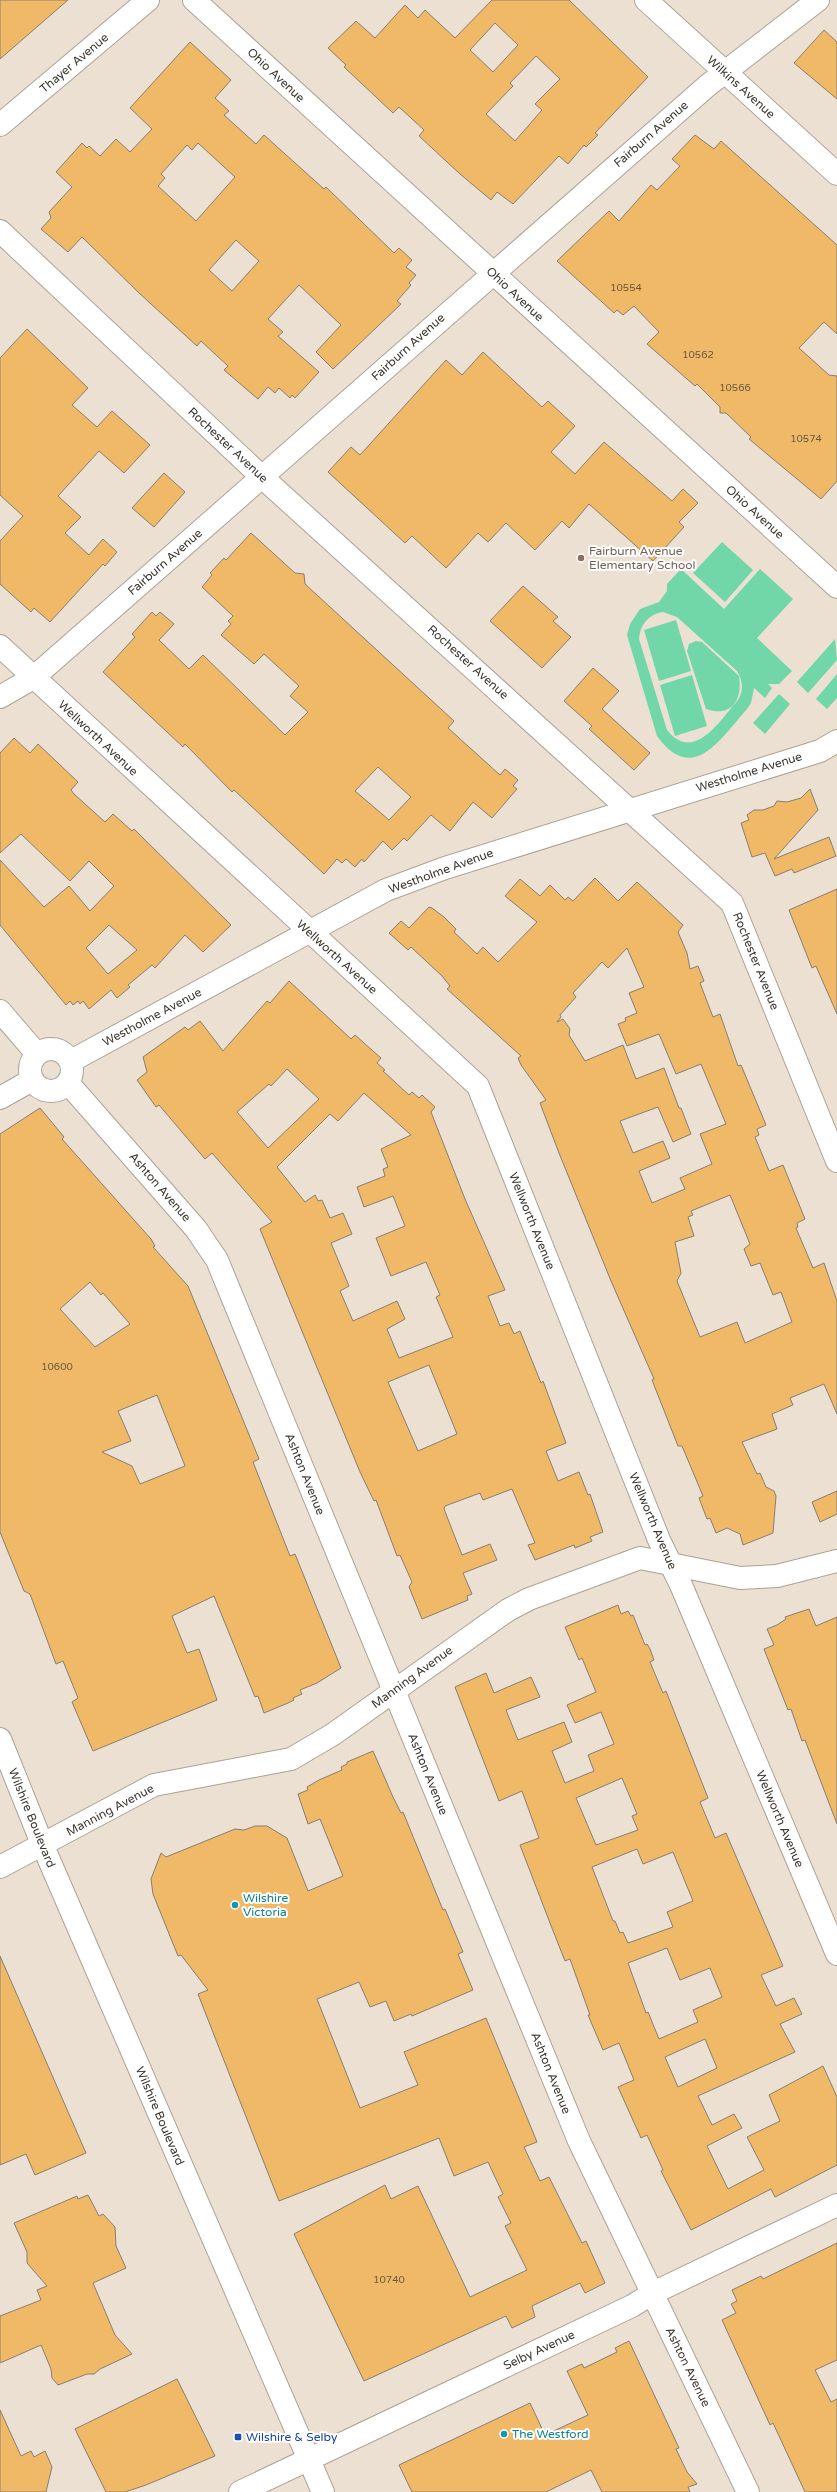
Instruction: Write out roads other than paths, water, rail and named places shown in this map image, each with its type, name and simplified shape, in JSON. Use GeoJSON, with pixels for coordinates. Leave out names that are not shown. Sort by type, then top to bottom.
{"type":"FeatureCollection","features":[{"type":"Feature","properties":{"kind":"street","name":"Thayer Avenue"},"geometry":{"type":"LineString","coordinates":[[0,126],[148,0]]}},
{"type":"Feature","properties":{"kind":"street","name":"Ohio Avenue"},"geometry":{"type":"LineString","coordinates":[[194,0],[837,587]]}},
{"type":"Feature","properties":{"kind":"street","name":"Wilkins Avenue"},"geometry":{"type":"LineString","coordinates":[[646,0],[837,174]]}},
{"type":"Feature","properties":{"kind":"street","name":"Fairburn Avenue"},"geometry":{"type":"LineString","coordinates":[[0,697],[33,678],[492,272],[724,71],[818,0]]}},
{"type":"Feature","properties":{"kind":"street","name":"Rochester Avenue"},"geometry":{"type":"LineString","coordinates":[[0,231],[262,477],[630,808],[732,903],[837,1161]]}},
{"type":"Feature","properties":{"kind":"street","name":"Wellworth Avenue"},"geometry":{"type":"LineString","coordinates":[[0,646],[478,1086],[670,1563],[837,1954]]}},
{"type":"Feature","properties":{"kind":"street","name":"Westholme Avenue"},"geometry":{"type":"LineString","coordinates":[[71,1061],[386,890],[445,868],[630,808],[820,751],[837,742]]}},
{"type":"Feature","properties":{"kind":"street"},"geometry":{"type":"LineString","coordinates":[[0,1011],[36,1054]]}},
{"type":"Feature","properties":{"kind":"street"},"geometry":{"type":"LineString","coordinates":[[49,1049],[55,1049],[67,1055],[71,1061],[73,1072],[68,1083],[57,1091],[49,1092],[36,1086],[32,1080],[30,1069],[36,1054],[49,1049]]}},
{"type":"Feature","properties":{"kind":"street"},"geometry":{"type":"LineString","coordinates":[[0,1098],[32,1080]]}},
{"type":"Feature","properties":{"kind":"street","name":"Ashton Avenue"},"geometry":{"type":"LineString","coordinates":[[68,1083],[196,1229],[217,1260],[579,2141],[748,2492]]}},
{"type":"Feature","properties":{"kind":"street","name":"Manning Avenue"},"geometry":{"type":"LineString","coordinates":[[0,1867],[43,1846],[154,1785],[291,1759],[332,1735],[508,1610],[529,1599],[640,1558],[740,1578],[777,1576],[837,1561]]}},
{"type":"Feature","properties":{"kind":"street","name":"Wilshire Boulevard"},"geometry":{"type":"LineString","coordinates":[[0,1739],[43,1846],[323,2492]]}},
{"type":"Feature","properties":{"kind":"street","name":"Selby Avenue"},"geometry":{"type":"LineString","coordinates":[[240,2492],[632,2306],[653,2293],[837,2205]]}},
{"type":"Feature","properties":{"kind":"place","name":"Fairburn Avenue Elementary School"},"geometry":{"type":"Point","coordinates":[581,558]}},
{"type":"Feature","properties":{"kind":"place","name":"Wilshire Victoria"},"geometry":{"type":"Point","coordinates":[235,1905]}},
{"type":"Feature","properties":{"kind":"place","name":"The Westford"},"geometry":{"type":"Point","coordinates":[504,2434]}},
{"type":"Feature","properties":{"kind":"place","name":"Wilshire & Selby"},"geometry":{"type":"Point","coordinates":[238,2437]}}]}
